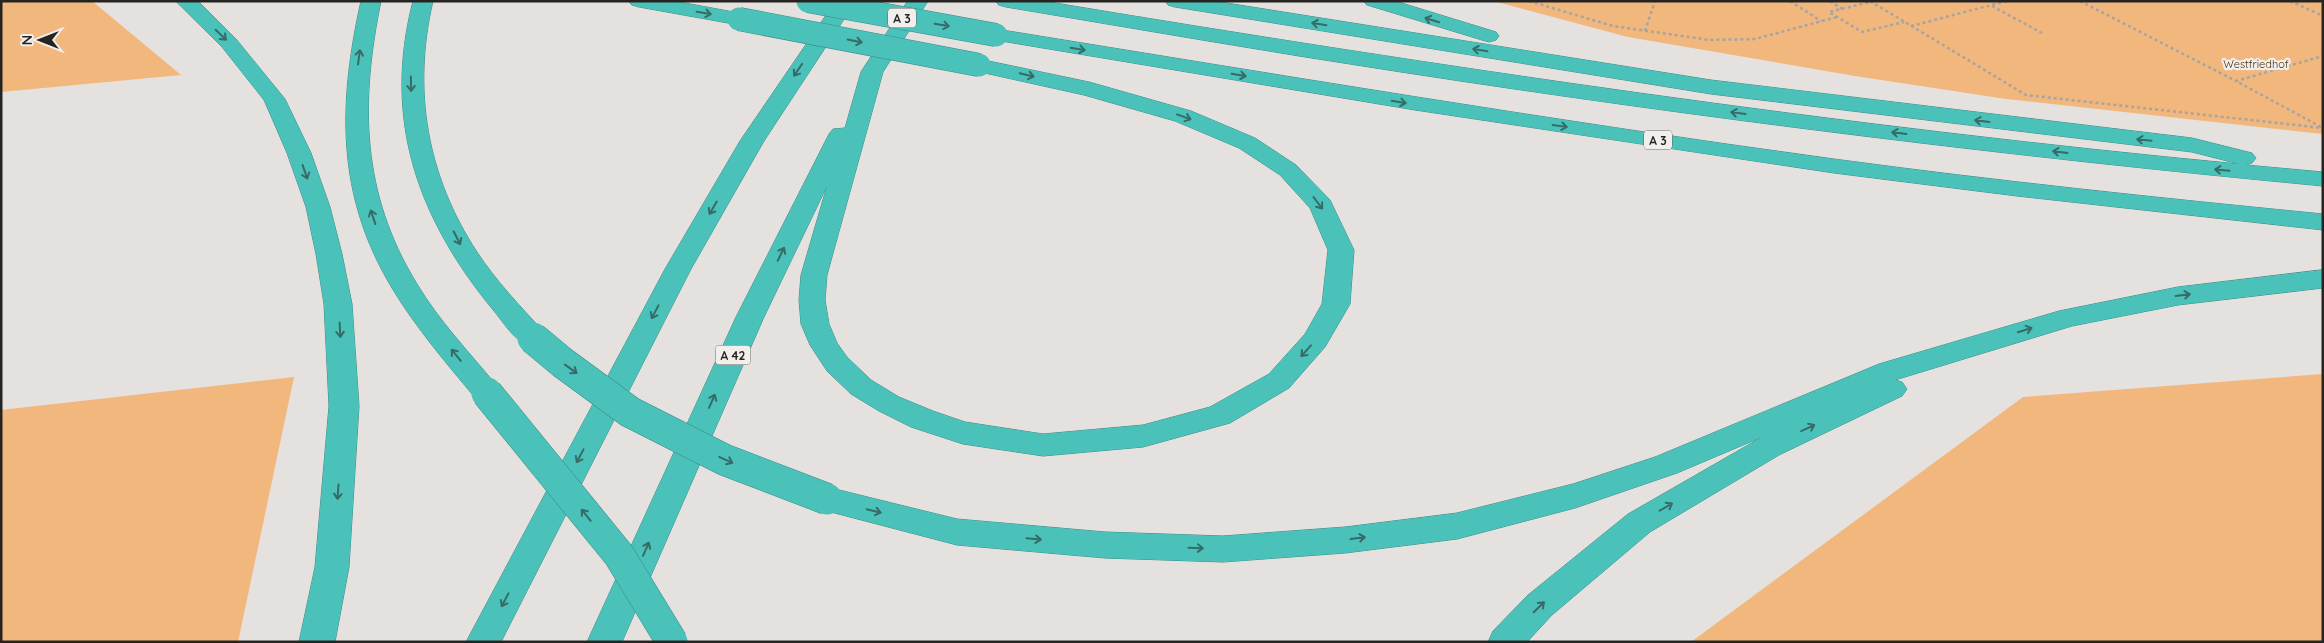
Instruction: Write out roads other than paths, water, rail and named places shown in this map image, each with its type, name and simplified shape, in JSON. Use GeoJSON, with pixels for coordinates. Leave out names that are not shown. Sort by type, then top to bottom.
{"type":"FeatureCollection","features":[{"type":"Feature","properties":{"kind":"highway"},"geometry":{"type":"LineString","coordinates":[[186,1],[229,43],[274,99],[299,153],[318,207],[329,254],[338,304],[344,406],[332,567],[317,642]]}},
{"type":"Feature","properties":{"kind":"highway"},"geometry":{"type":"LineString","coordinates":[[371,1],[357,70],[355,139],[360,177],[386,254],[405,287],[430,323],[619,555],[672,642]]}},
{"type":"Feature","properties":{"kind":"highway"},"geometry":{"type":"LineString","coordinates":[[423,1],[414,40],[411,79],[412,104],[426,167],[438,198],[464,251],[499,299],[533,338],[563,363],[630,412],[726,460],[827,499],[957,532],[1105,545],[1223,549],[1345,540],[1458,526],[1584,493],[1666,465],[1889,371],[2069,317],[2178,296],[2323,279]]}},
{"type":"Feature","properties":{"kind":"highway"},"geometry":{"type":"LineString","coordinates":[[639,1],[980,65],[1089,90],[1183,116],[1247,143],[1288,170],[1321,205],[1341,250],[1336,304],[1316,340],[1279,381],[1219,415],[1143,436],[1043,445],[963,433],[922,419],[889,404],[861,387],[837,364],[824,345],[816,324],[812,300],[814,276],[872,72]]}},
{"type":"Feature","properties":{"kind":"highway","name":"A 3"},"geometry":{"type":"LineString","coordinates":[[808,1],[996,35],[1395,101],[1837,166],[2323,222]]}},
{"type":"Feature","properties":{"kind":"highway"},"geometry":{"type":"LineString","coordinates":[[483,642],[683,260],[752,141],[846,1]]}},
{"type":"Feature","properties":{"kind":"highway","name":"A 42"},"geometry":{"type":"LineString","coordinates":[[604,642],[750,317],[872,72],[918,1]]}},
{"type":"Feature","properties":{"kind":"highway"},"geometry":{"type":"LineString","coordinates":[[1175,1],[1711,87],[2013,125],[2192,145],[2323,178]]}},
{"type":"Feature","properties":{"kind":"highway"},"geometry":{"type":"LineString","coordinates":[[1374,1],[1434,21],[1521,44],[1705,77],[1805,98]]}},
{"type":"Feature","properties":{"kind":"highway"},"geometry":{"type":"LineString","coordinates":[[1010,2],[1401,66],[1818,124],[2168,165],[2323,178]]}},
{"type":"Feature","properties":{"kind":"highway"},"geometry":{"type":"LineString","coordinates":[[1505,642],[1540,605],[1639,523],[1768,447],[1900,385],[1978,345]]}},
{"type":"Feature","properties":{"kind":"park label","name":"Westfriedhof"},"geometry":{"type":"Point","coordinates":[2256,64]}}]}
